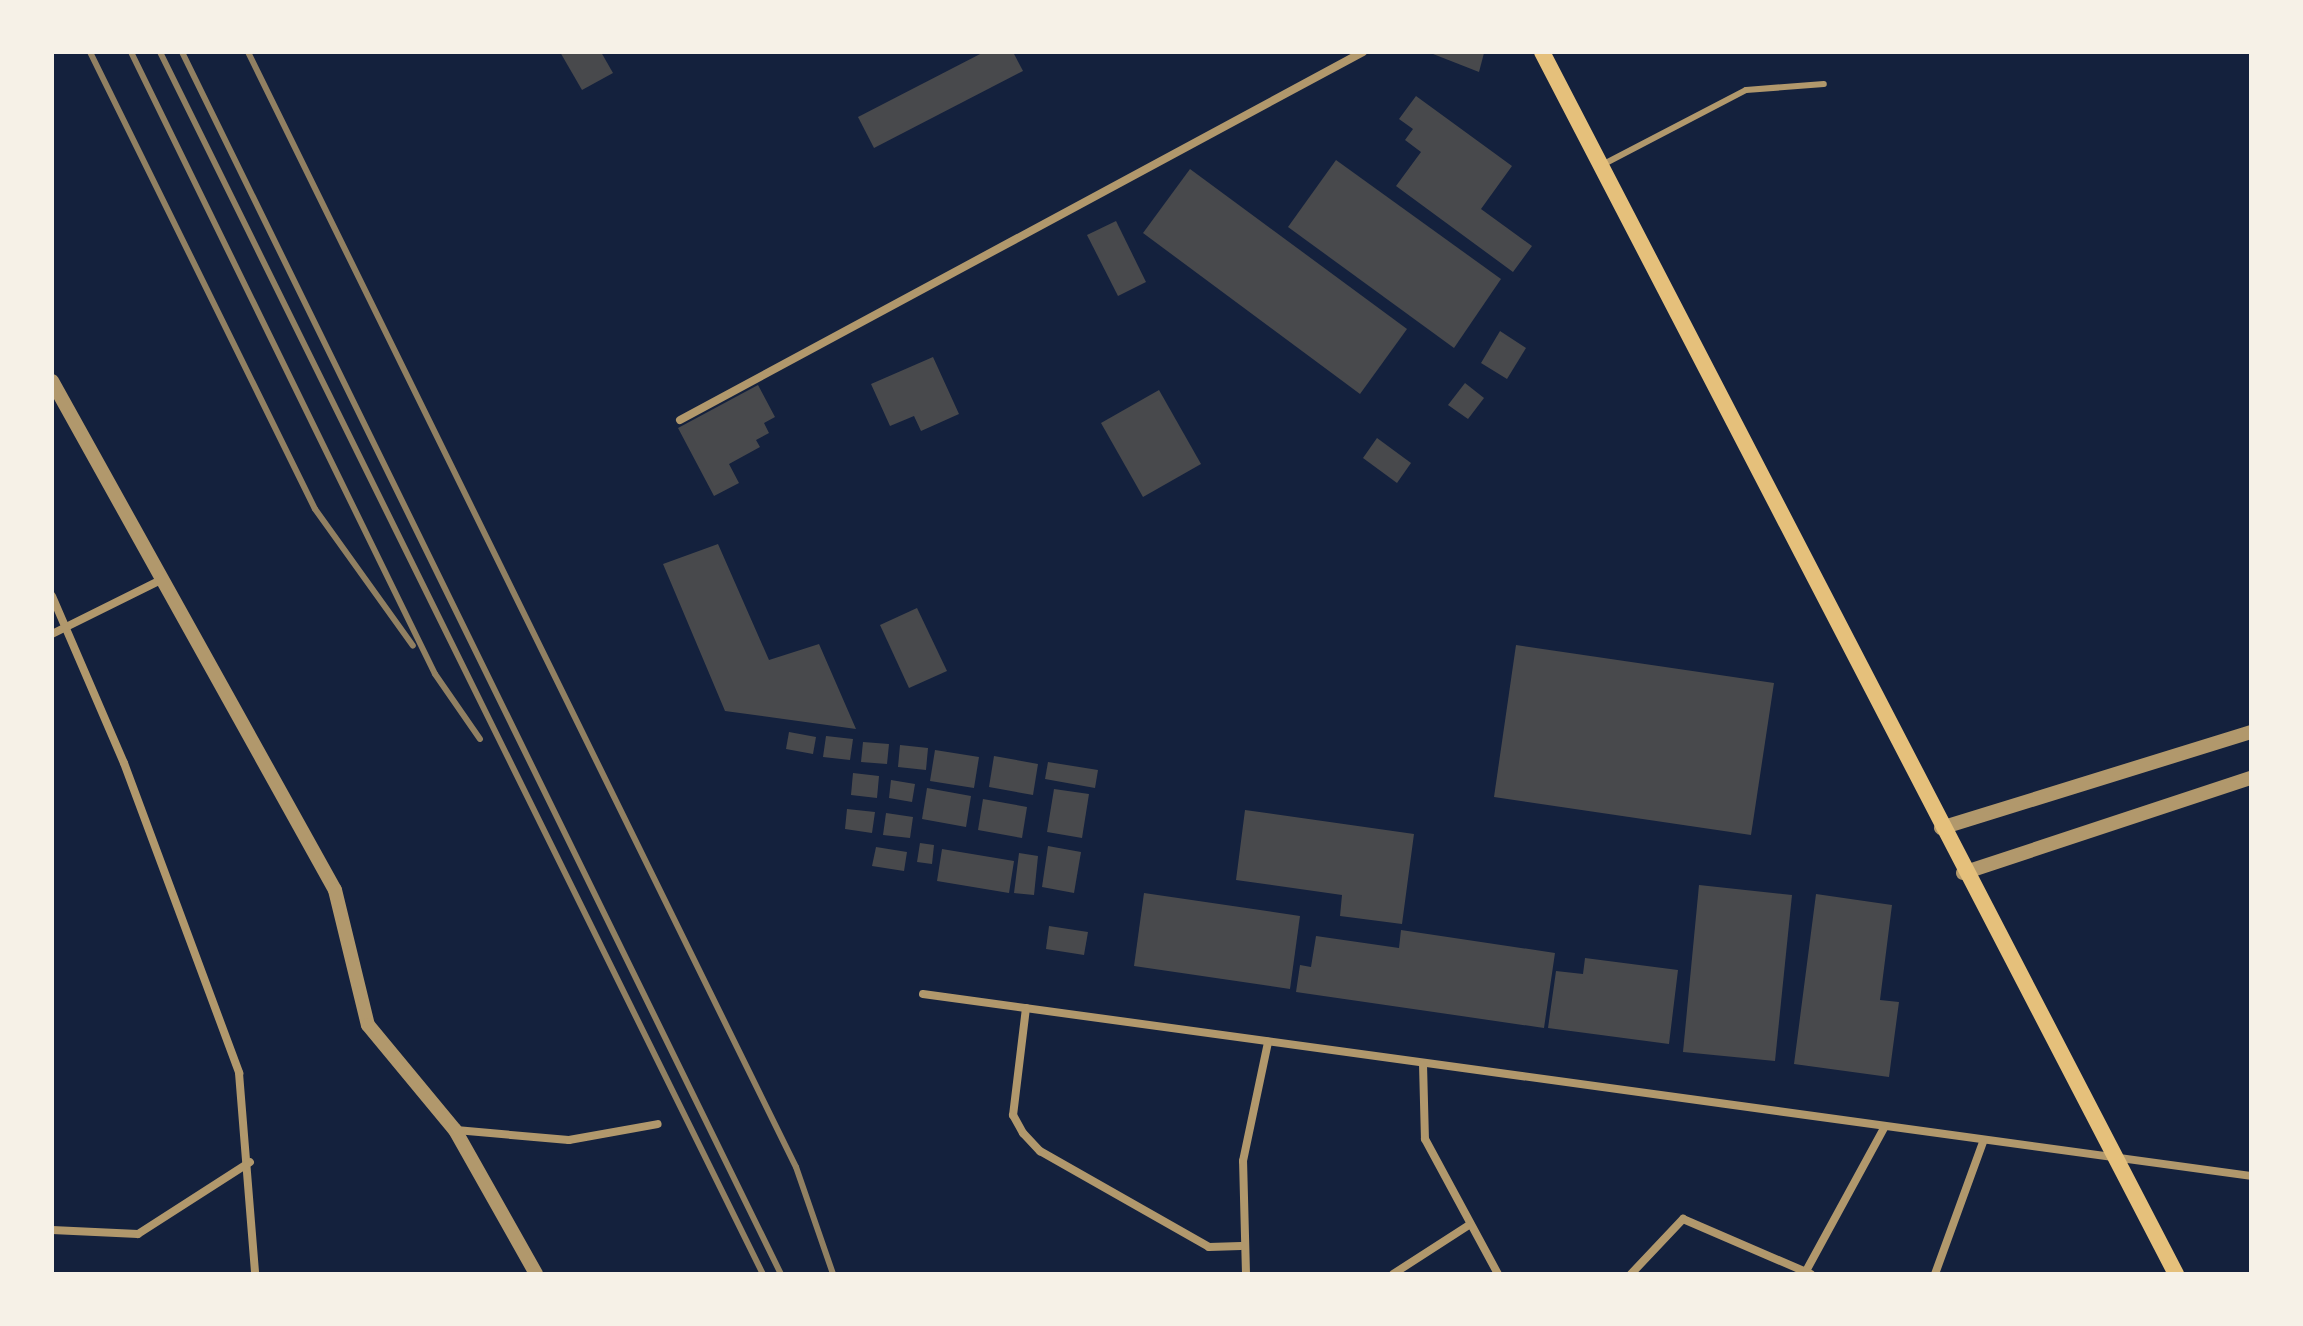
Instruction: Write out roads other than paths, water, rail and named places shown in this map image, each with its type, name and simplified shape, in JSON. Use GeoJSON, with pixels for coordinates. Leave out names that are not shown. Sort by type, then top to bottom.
{"type":"FeatureCollection","features":[{"type":"Feature","properties":{"kind":"main road"},"geometry":{"type":"LineString","coordinates":[[1542,52],[1963,873],[2176,1274]]}},
{"type":"Feature","properties":{"kind":"street"},"geometry":{"type":"LineString","coordinates":[[680,420],[1363,52]]}},
{"type":"Feature","properties":{"kind":"street"},"geometry":{"type":"LineString","coordinates":[[52,381],[335,890],[368,1025],[455,1130],[536,1274]]}},
{"type":"Feature","properties":{"kind":"street"},"geometry":{"type":"LineString","coordinates":[[52,634],[163,579]]}},
{"type":"Feature","properties":{"kind":"street"},"geometry":{"type":"LineString","coordinates":[[52,596],[239,1073],[250,1162],[255,1274]]}},
{"type":"Feature","properties":{"kind":"street"},"geometry":{"type":"LineString","coordinates":[[1941,828],[2251,733]]}},
{"type":"Feature","properties":{"kind":"street"},"geometry":{"type":"LineString","coordinates":[[1963,873],[2251,778]]}},
{"type":"Feature","properties":{"kind":"street"},"geometry":{"type":"LineString","coordinates":[[923,994],[1983,1142],[2113,1153],[2251,1176]]}},
{"type":"Feature","properties":{"kind":"street"},"geometry":{"type":"LineString","coordinates":[[1026,1008],[1013,1115],[1023,1133],[1040,1151],[1209,1247],[1241,1246]]}},
{"type":"Feature","properties":{"kind":"street"},"geometry":{"type":"LineString","coordinates":[[1246,1274],[1241,1246],[1246,1130],[1268,1042]]}},
{"type":"Feature","properties":{"kind":"street"},"geometry":{"type":"LineString","coordinates":[[1423,1064],[1425,1139],[1498,1274]]}},
{"type":"Feature","properties":{"kind":"street"},"geometry":{"type":"LineString","coordinates":[[455,1130],[569,1140],[658,1124]]}},
{"type":"Feature","properties":{"kind":"street"},"geometry":{"type":"LineString","coordinates":[[1631,1274],[1683,1219],[1808,1273],[1884,1128]]}},
{"type":"Feature","properties":{"kind":"street"},"geometry":{"type":"LineString","coordinates":[[1935,1274],[1983,1142]]}},
{"type":"Feature","properties":{"kind":"street"},"geometry":{"type":"LineString","coordinates":[[52,1230],[138,1234],[250,1162]]}},
{"type":"Feature","properties":{"kind":"street"},"geometry":{"type":"LineString","coordinates":[[1393,1274],[1469,1225]]}},
{"type":"Feature","properties":{"kind":"lane"},"geometry":{"type":"LineString","coordinates":[[1601,166],[1746,90],[1824,84]]}},
{"type":"Feature","properties":{"kind":"railway"},"geometry":{"type":"LineString","coordinates":[[90,52],[315,509],[413,646]]}},
{"type":"Feature","properties":{"kind":"railway"},"geometry":{"type":"LineString","coordinates":[[131,52],[435,674],[480,739]]}},
{"type":"Feature","properties":{"kind":"railway"},"geometry":{"type":"LineString","coordinates":[[160,52],[763,1274]]}},
{"type":"Feature","properties":{"kind":"railway"},"geometry":{"type":"LineString","coordinates":[[182,52],[781,1274]]}},
{"type":"Feature","properties":{"kind":"railway"},"geometry":{"type":"LineString","coordinates":[[248,52],[796,1167],[833,1274]]}}]}
